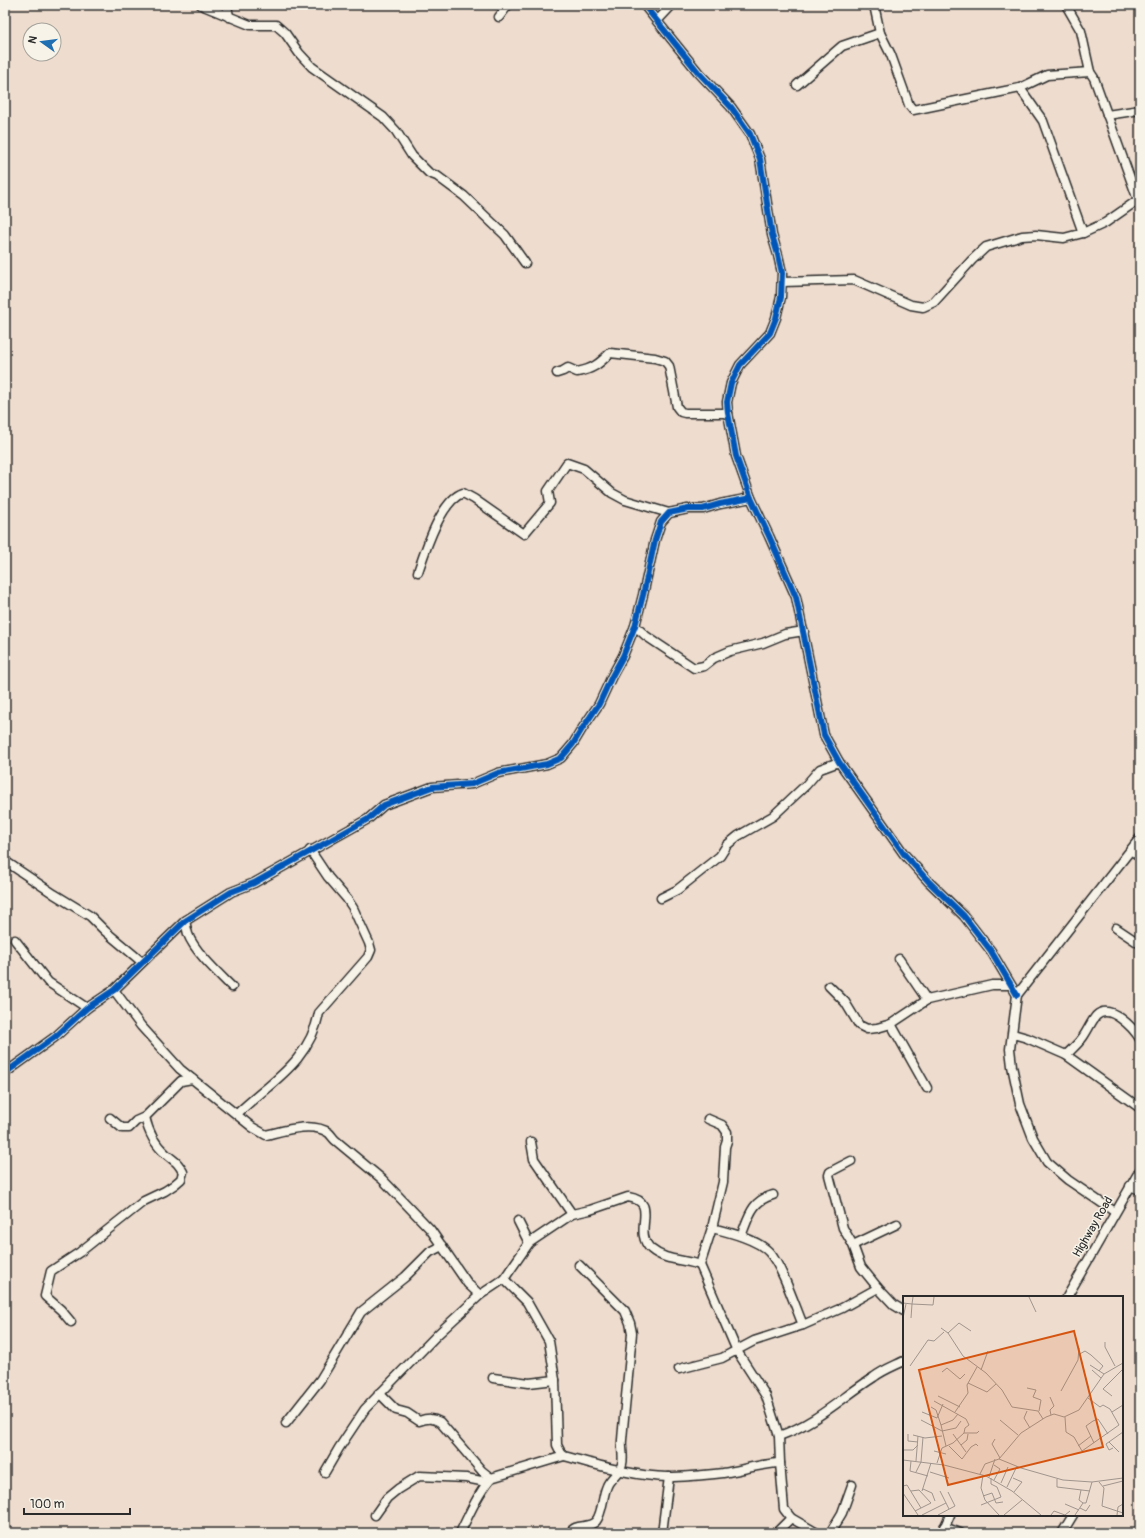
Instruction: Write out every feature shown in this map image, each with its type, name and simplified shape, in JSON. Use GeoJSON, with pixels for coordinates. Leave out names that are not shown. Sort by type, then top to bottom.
{"type":"FeatureCollection","features":[{"type":"Feature","properties":{"kind":"street"},"geometry":{"type":"LineString","coordinates":[[201,5],[250,25],[276,25],[285,33],[299,53],[312,67],[383,118],[396,131],[412,156],[430,173],[437,176],[464,196],[505,234],[525,263]]}},
{"type":"Feature","properties":{"kind":"street"},"geometry":{"type":"LineString","coordinates":[[227,5],[230,18]]}},
{"type":"Feature","properties":{"kind":"street"},"geometry":{"type":"LineString","coordinates":[[499,17],[508,5]]}},
{"type":"Feature","properties":{"kind":"street"},"geometry":{"type":"LineString","coordinates":[[644,5],[698,72],[731,107],[750,134],[760,159],[772,235],[780,261],[782,282],[781,297],[776,318],[770,333],[740,366],[731,383],[727,402],[728,412],[736,456],[751,498],[770,536],[796,597],[824,735],[839,762],[904,854],[929,882],[964,916],[992,951],[1017,995]]}},
{"type":"Feature","properties":{"kind":"street"},"geometry":{"type":"LineString","coordinates":[[657,21],[672,5]]}},
{"type":"Feature","properties":{"kind":"street"},"geometry":{"type":"LineString","coordinates":[[874,5],[880,34],[891,55],[909,105],[913,110],[1020,88],[1047,75],[1090,72]]}},
{"type":"Feature","properties":{"kind":"street"},"geometry":{"type":"LineString","coordinates":[[782,282],[854,280],[912,305],[923,307],[934,302],[972,260],[986,247],[1022,236],[1036,235],[1064,238],[1083,233],[1105,223],[1138,200],[1108,116],[1090,72],[1081,31],[1066,5]]}},
{"type":"Feature","properties":{"kind":"street"},"geometry":{"type":"LineString","coordinates":[[797,85],[842,46],[880,34]]}},
{"type":"Feature","properties":{"kind":"street"},"geometry":{"type":"LineString","coordinates":[[1020,88],[1043,121],[1083,233]]}},
{"type":"Feature","properties":{"kind":"street"},"geometry":{"type":"LineString","coordinates":[[1108,116],[1140,110]]}},
{"type":"Feature","properties":{"kind":"street"},"geometry":{"type":"LineString","coordinates":[[557,372],[568,368],[577,372],[598,366],[610,353],[664,360],[671,371],[677,407],[681,412],[728,412]]}},
{"type":"Feature","properties":{"kind":"street"},"geometry":{"type":"LineString","coordinates":[[418,572],[430,538],[451,502],[458,495],[463,493],[474,499],[524,534],[550,503],[548,491],[567,463],[584,469],[612,493],[625,500],[669,513],[688,509],[703,509],[751,498]]}},
{"type":"Feature","properties":{"kind":"street"},"geometry":{"type":"LineString","coordinates":[[5,1073],[55,1037],[87,1008],[114,990],[185,921],[231,892],[254,882],[368,818],[384,805],[432,788],[472,784],[498,773],[547,764],[561,758],[573,744],[599,704],[623,656],[635,626],[644,595],[655,540],[661,522],[669,513]]}},
{"type":"Feature","properties":{"kind":"street"},"geometry":{"type":"LineString","coordinates":[[635,626],[652,640],[694,668],[704,666],[714,658],[730,651],[763,643],[785,634],[804,631]]}},
{"type":"Feature","properties":{"kind":"street"},"geometry":{"type":"LineString","coordinates":[[661,898],[677,890],[720,856],[727,845],[738,836],[773,816],[806,785],[820,769],[839,762]]}},
{"type":"Feature","properties":{"kind":"street"},"geometry":{"type":"LineString","coordinates":[[1115,1212],[1068,1180],[1047,1162],[1032,1138],[1020,1104],[1015,1084],[1010,1050],[1017,995],[1140,838]]}},
{"type":"Feature","properties":{"kind":"street"},"geometry":{"type":"LineString","coordinates":[[237,1114],[293,1066],[308,1045],[320,1013],[368,957],[371,950],[353,908],[328,877],[310,850]]}},
{"type":"Feature","properties":{"kind":"street"},"geometry":{"type":"LineString","coordinates":[[1131,850],[1140,858]]}},
{"type":"Feature","properties":{"kind":"street"},"geometry":{"type":"LineString","coordinates":[[5,861],[90,916],[105,931],[142,962]]}},
{"type":"Feature","properties":{"kind":"street"},"geometry":{"type":"LineString","coordinates":[[185,921],[188,934],[194,943],[214,968],[232,986]]}},
{"type":"Feature","properties":{"kind":"street"},"geometry":{"type":"LineString","coordinates":[[1116,928],[1140,944]]}},
{"type":"Feature","properties":{"kind":"street"},"geometry":{"type":"LineString","coordinates":[[15,940],[48,982],[87,1008]]}},
{"type":"Feature","properties":{"kind":"street"},"geometry":{"type":"LineString","coordinates":[[899,959],[927,1000]]}},
{"type":"Feature","properties":{"kind":"street"},"geometry":{"type":"LineString","coordinates":[[829,986],[845,1002],[859,1025],[867,1029],[891,1024],[927,1000],[992,985],[1010,985]]}},
{"type":"Feature","properties":{"kind":"street"},"geometry":{"type":"LineString","coordinates":[[114,990],[141,1026],[180,1069],[252,1127],[266,1134],[293,1128],[316,1128],[329,1133],[335,1140],[382,1180],[430,1228],[468,1284],[480,1295]]}},
{"type":"Feature","properties":{"kind":"street"},"geometry":{"type":"LineString","coordinates":[[1066,1054],[1083,1037],[1097,1015],[1104,1012],[1112,1013],[1122,1019],[1134,1029],[1140,1039]]}},
{"type":"Feature","properties":{"kind":"street"},"geometry":{"type":"LineString","coordinates":[[891,1024],[927,1088]]}},
{"type":"Feature","properties":{"kind":"street"},"geometry":{"type":"LineString","coordinates":[[1012,1034],[1027,1038],[1066,1054],[1140,1108]]}},
{"type":"Feature","properties":{"kind":"street"},"geometry":{"type":"LineString","coordinates":[[180,1069],[181,1081]]}},
{"type":"Feature","properties":{"kind":"street"},"geometry":{"type":"LineString","coordinates":[[110,1118],[122,1128],[129,1128],[136,1121],[145,1117],[181,1081],[192,1079]]}},
{"type":"Feature","properties":{"kind":"street"},"geometry":{"type":"LineString","coordinates":[[71,1322],[61,1310],[45,1296],[51,1271],[75,1256],[144,1201],[165,1191],[181,1179],[183,1172],[179,1164],[166,1154],[156,1141],[148,1128],[145,1117]]}},
{"type":"Feature","properties":{"kind":"street"},"geometry":{"type":"LineString","coordinates":[[708,1119],[722,1125],[727,1132],[723,1182],[712,1228],[700,1265],[737,1351],[766,1396],[780,1436],[780,1463],[784,1509],[792,1518],[817,1533]]}},
{"type":"Feature","properties":{"kind":"street"},"geometry":{"type":"LineString","coordinates":[[531,1142],[534,1159],[572,1214]]}},
{"type":"Feature","properties":{"kind":"street"},"geometry":{"type":"LineString","coordinates":[[851,1161],[830,1172],[829,1178],[843,1228],[853,1245],[861,1267],[894,1305],[903,1310]]}},
{"type":"Feature","properties":{"kind":"street","name":"Highway Road"},"geometry":{"type":"LineString","coordinates":[[1068,1296],[1140,1170]]}},
{"type":"Feature","properties":{"kind":"street"},"geometry":{"type":"LineString","coordinates":[[1130,1186],[1140,1190]]}},
{"type":"Feature","properties":{"kind":"street"},"geometry":{"type":"LineString","coordinates":[[741,1236],[756,1203],[773,1195]]}},
{"type":"Feature","properties":{"kind":"street"},"geometry":{"type":"LineString","coordinates":[[325,1472],[365,1408],[379,1393],[438,1334],[480,1295],[504,1279],[529,1243],[572,1214],[590,1210],[628,1197],[642,1201],[645,1207],[643,1231],[644,1240],[650,1248],[669,1259],[700,1265]]}},
{"type":"Feature","properties":{"kind":"street"},"geometry":{"type":"LineString","coordinates":[[518,1221],[529,1243]]}},
{"type":"Feature","properties":{"kind":"street"},"geometry":{"type":"LineString","coordinates":[[853,1245],[897,1224]]}},
{"type":"Feature","properties":{"kind":"street"},"geometry":{"type":"LineString","coordinates":[[712,1228],[741,1236],[768,1252],[780,1269],[804,1325]]}},
{"type":"Feature","properties":{"kind":"street"},"geometry":{"type":"LineString","coordinates":[[286,1423],[320,1380],[362,1312],[405,1276],[430,1252],[442,1246]]}},
{"type":"Feature","properties":{"kind":"street"},"geometry":{"type":"LineString","coordinates":[[570,1533],[572,1529],[577,1526],[590,1526],[596,1521],[607,1486],[612,1477],[620,1471],[622,1464],[622,1441],[632,1333],[625,1311],[579,1266]]}},
{"type":"Feature","properties":{"kind":"street"},"geometry":{"type":"LineString","coordinates":[[504,1279],[527,1302],[549,1341],[554,1380],[557,1445],[564,1456]]}},
{"type":"Feature","properties":{"kind":"street"},"geometry":{"type":"LineString","coordinates":[[679,1369],[722,1358],[754,1341],[804,1325],[842,1308],[878,1288]]}},
{"type":"Feature","properties":{"kind":"street"},"geometry":{"type":"LineString","coordinates":[[780,1436],[819,1417],[873,1377],[903,1362]]}},
{"type":"Feature","properties":{"kind":"street"},"geometry":{"type":"LineString","coordinates":[[493,1378],[529,1382],[554,1380]]}},
{"type":"Feature","properties":{"kind":"street"},"geometry":{"type":"LineString","coordinates":[[379,1393],[396,1410],[406,1413],[419,1421],[426,1418],[434,1419],[440,1422],[482,1471],[491,1478]]}},
{"type":"Feature","properties":{"kind":"street"},"geometry":{"type":"LineString","coordinates":[[375,1515],[387,1498],[419,1476],[466,1478],[481,1481],[564,1456],[645,1476],[669,1477],[723,1472],[780,1463]]}},
{"type":"Feature","properties":{"kind":"street"},"geometry":{"type":"LineString","coordinates":[[662,1533],[669,1477]]}},
{"type":"Feature","properties":{"kind":"street"},"geometry":{"type":"LineString","coordinates":[[460,1533],[469,1514],[491,1478]]}},
{"type":"Feature","properties":{"kind":"street"},"geometry":{"type":"LineString","coordinates":[[830,1533],[842,1513],[852,1485]]}},
{"type":"Feature","properties":{"kind":"street"},"geometry":{"type":"LineString","coordinates":[[950,1516],[943,1530],[960,1533]]}},
{"type":"Feature","properties":{"kind":"street"},"geometry":{"type":"LineString","coordinates":[[1062,1533],[1072,1516]]}},
{"type":"Feature","properties":{"kind":"street"},"geometry":{"type":"LineString","coordinates":[[776,1533],[792,1518]]}},
{"type":"Feature","properties":{"kind":"cycle path"},"geometry":{"type":"LineString","coordinates":[[644,5],[698,72],[731,107],[750,134],[760,159],[772,235],[782,273],[781,297],[776,318],[770,333],[740,365],[731,383],[727,402],[728,413],[736,456],[751,498],[796,597],[824,735],[839,762],[904,854],[929,882],[964,916],[991,951],[1017,995]]}},
{"type":"Feature","properties":{"kind":"cycle path"},"geometry":{"type":"LineString","coordinates":[[5,1073],[55,1037],[87,1008],[114,990],[185,921],[231,892],[254,883],[368,819],[384,805],[432,787],[472,784],[498,773],[547,764],[561,758],[573,744],[599,704],[623,656],[635,626],[655,540],[661,522],[669,513],[688,509],[703,509],[751,498]]}}]}
